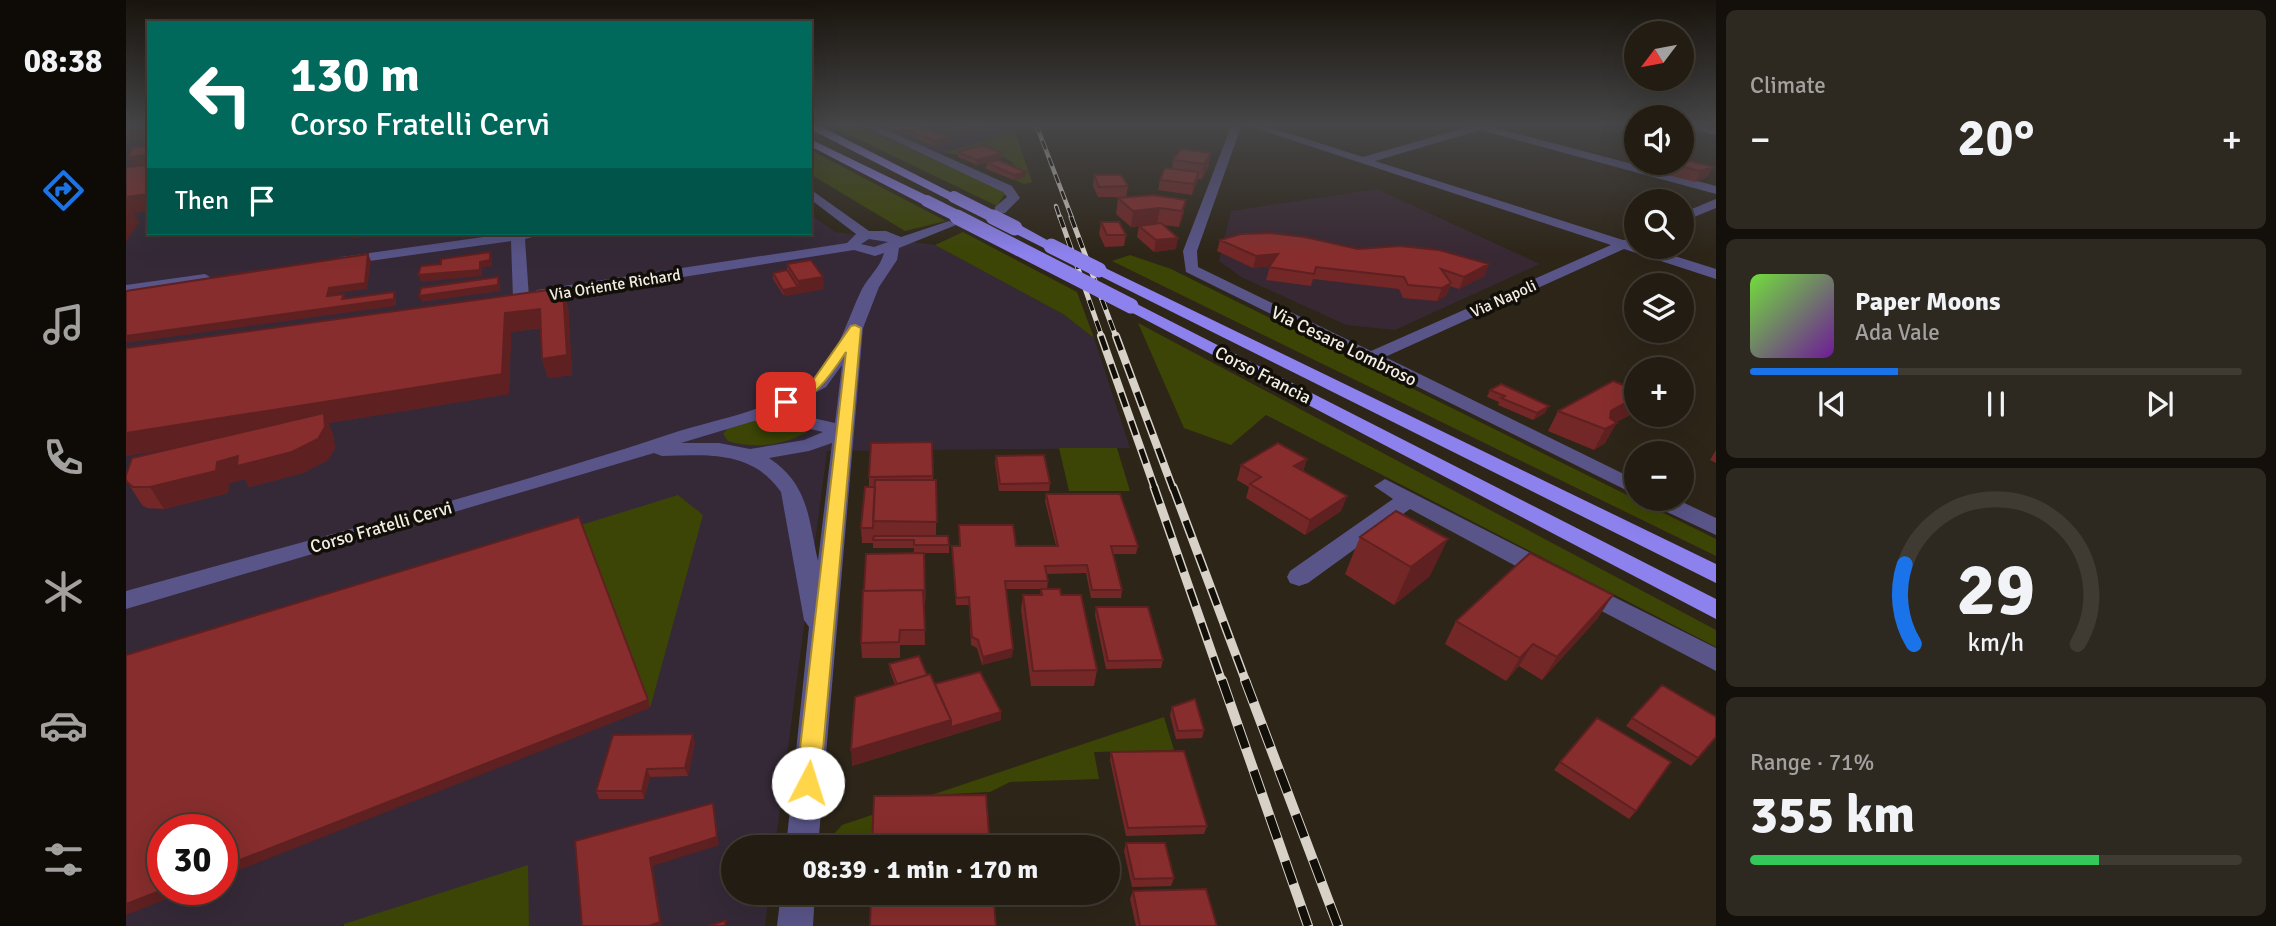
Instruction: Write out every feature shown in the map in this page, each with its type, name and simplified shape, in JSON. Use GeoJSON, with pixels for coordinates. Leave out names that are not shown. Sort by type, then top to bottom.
{"type":"FeatureCollection","features":[{"type":"Feature","properties":{"kind":"main road","name":"Corso Francia"},"geometry":{"type":"LineString","coordinates":[[860,167],[1716,610]]}},
{"type":"Feature","properties":{"kind":"main road","name":"Corso Francia"},"geometry":{"type":"LineString","coordinates":[[894,167],[1716,574]]}},
{"type":"Feature","properties":{"kind":"street"},"geometry":{"type":"LineString","coordinates":[[960,167],[1008,189],[1014,198],[1000,210]]}},
{"type":"Feature","properties":{"kind":"street","name":"Via Cesare Lombroso"},"geometry":{"type":"LineString","coordinates":[[1221,167],[1190,251],[1191,269],[1624,482]]}},
{"type":"Feature","properties":{"kind":"street"},"geometry":{"type":"LineString","coordinates":[[1383,167],[1624,240]]}},
{"type":"Feature","properties":{"kind":"street"},"geometry":{"type":"LineString","coordinates":[[1635,167],[1716,190]]}},
{"type":"Feature","properties":{"kind":"street"},"geometry":{"type":"LineString","coordinates":[[812,195],[861,244],[873,284]]}},
{"type":"Feature","properties":{"kind":"street"},"geometry":{"type":"LineString","coordinates":[[1694,212],[1716,202]]}},
{"type":"Feature","properties":{"kind":"street","name":"Via Oriente Richard"},"geometry":{"type":"LineString","coordinates":[[518,236],[514,299],[861,244],[894,246],[948,225]]}},
{"type":"Feature","properties":{"kind":"street"},"geometry":{"type":"LineString","coordinates":[[332,262],[525,235]]}},
{"type":"Feature","properties":{"kind":"street","name":"Via Napoli"},"geometry":{"type":"LineString","coordinates":[[1369,358],[1624,245]]}},
{"type":"Feature","properties":{"kind":"street"},"geometry":{"type":"LineString","coordinates":[[803,835],[855,328],[873,284],[882,275],[892,257],[894,246]]}},
{"type":"Feature","properties":{"kind":"street"},"geometry":{"type":"LineString","coordinates":[[1676,259],[1716,274]]}},
{"type":"Feature","properties":{"kind":"street"},"geometry":{"type":"LineString","coordinates":[[126,290],[222,277]]}},
{"type":"Feature","properties":{"kind":"street","name":"Corso Fratelli Cervi"},"geometry":{"type":"LineString","coordinates":[[636,453],[658,442],[786,402],[820,382],[855,328]]}},
{"type":"Feature","properties":{"kind":"street","name":"Corso Fratelli Cervi"},"geometry":{"type":"LineString","coordinates":[[740,417],[780,416],[844,431]]}},
{"type":"Feature","properties":{"kind":"street","name":"Corso Fratelli Cervi"},"geometry":{"type":"LineString","coordinates":[[126,600],[636,453],[690,447],[750,455],[810,444],[844,431]]}},
{"type":"Feature","properties":{"kind":"street","name":"Corso Fratelli Cervi"},"geometry":{"type":"LineString","coordinates":[[750,455],[780,475],[792,492],[821,640]]}},
{"type":"Feature","properties":{"kind":"street"},"geometry":{"type":"LineString","coordinates":[[1385,486],[1716,660]]}},
{"type":"Feature","properties":{"kind":"street"},"geometry":{"type":"LineString","coordinates":[[1299,577],[1409,499]]}},
{"type":"Feature","properties":{"kind":"street"},"geometry":{"type":"LineString","coordinates":[[1683,511],[1716,527]]}},
{"type":"Feature","properties":{"kind":"street"},"geometry":{"type":"LineString","coordinates":[[795,926],[797,905]]}},
{"type":"Feature","properties":{"kind":"shaded area"},"geometry":{"type":"Polygon","coordinates":[[[126,167],[147,167],[147,235],[812,235],[812,215],[835,232],[935,245],[1063,314],[1094,338],[1130,448],[827,451],[777,835],[721,835],[721,905],[768,905],[765,926],[442,926],[443,893],[339,926],[126,926],[126,167]]]}},
{"type":"Feature","properties":{"kind":"shaded area"},"geometry":{"type":"Polygon","coordinates":[[[1377,189],[1540,264],[1395,330],[1346,325],[1241,277],[1219,261],[1231,211],[1377,189]]]}},
{"type":"Feature","properties":{"kind":"green space"},"geometry":{"type":"Polygon","coordinates":[[[812,167],[843,167],[946,221],[905,231],[812,175],[812,167]]]}},
{"type":"Feature","properties":{"kind":"green space"},"geometry":{"type":"Polygon","coordinates":[[[917,167],[951,167],[1006,192],[997,206],[917,167]]]}},
{"type":"Feature","properties":{"kind":"green space"},"geometry":{"type":"Polygon","coordinates":[[[1016,167],[1027,167],[1032,182],[1024,184],[1014,180],[1025,177],[1016,167]]]}},
{"type":"Feature","properties":{"kind":"green space"},"geometry":{"type":"Polygon","coordinates":[[[963,232],[1077,292],[1094,338],[1063,314],[935,245],[963,232]]]}},
{"type":"Feature","properties":{"kind":"green space"},"geometry":{"type":"Polygon","coordinates":[[[1130,255],[1171,269],[1624,493],[1624,511],[1659,511],[1716,539],[1716,556],[1112,261],[1130,255]]]}},
{"type":"Feature","properties":{"kind":"green space"},"geometry":{"type":"Polygon","coordinates":[[[1138,323],[1716,630],[1716,647],[1266,415],[1231,445],[1184,428],[1138,323]]]}},
{"type":"Feature","properties":{"kind":"green space"},"geometry":{"type":"Polygon","coordinates":[[[753,421],[778,422],[807,432],[778,443],[758,445],[728,441],[723,434],[727,429],[753,421]]]}},
{"type":"Feature","properties":{"kind":"green space"},"geometry":{"type":"Polygon","coordinates":[[[1059,448],[1117,448],[1130,491],[1069,491],[1059,448]]]}},
{"type":"Feature","properties":{"kind":"green space"},"geometry":{"type":"Polygon","coordinates":[[[678,495],[703,515],[650,708],[581,525],[678,495]]]}},
{"type":"Feature","properties":{"kind":"green space"},"geometry":{"type":"Polygon","coordinates":[[[1164,717],[1174,750],[1094,752],[1099,779],[1010,782],[990,792],[932,795],[1164,717]]]}},
{"type":"Feature","properties":{"kind":"green space"},"geometry":{"type":"Polygon","coordinates":[[[931,795],[930,835],[834,835],[842,825],[931,795]]]}},
{"type":"Feature","properties":{"kind":"green space"},"geometry":{"type":"Polygon","coordinates":[[[528,865],[529,926],[344,926],[344,924],[528,865]]]}},
{"type":"Feature","properties":{"kind":"building"},"geometry":{"type":"Polygon","coordinates":[[[126,167],[147,167],[147,194],[126,197],[126,167]]]}},
{"type":"Feature","properties":{"kind":"building"},"geometry":{"type":"Polygon","coordinates":[[[996,167],[1015,167],[1026,172],[1014,175],[996,167]]]}},
{"type":"Feature","properties":{"kind":"building"},"geometry":{"type":"Polygon","coordinates":[[[1694,167],[1712,167],[1700,171],[1694,170],[1694,167]]]}},
{"type":"Feature","properties":{"kind":"building"},"geometry":{"type":"Polygon","coordinates":[[[1165,168],[1199,172],[1194,184],[1160,180],[1165,168]]]}},
{"type":"Feature","properties":{"kind":"building"},"geometry":{"type":"Polygon","coordinates":[[[1094,175],[1121,175],[1128,186],[1099,187],[1094,175]]]}},
{"type":"Feature","properties":{"kind":"building"},"geometry":{"type":"Polygon","coordinates":[[[1153,195],[1186,200],[1182,211],[1160,208],[1133,211],[1118,198],[1153,195]]]}},
{"type":"Feature","properties":{"kind":"building"},"geometry":{"type":"Polygon","coordinates":[[[1101,222],[1119,222],[1126,235],[1107,235],[1101,222]]]}},
{"type":"Feature","properties":{"kind":"building"},"geometry":{"type":"Polygon","coordinates":[[[1161,223],[1178,238],[1156,240],[1139,226],[1161,223]]]}},
{"type":"Feature","properties":{"kind":"building"},"geometry":{"type":"Polygon","coordinates":[[[1270,233],[1305,237],[1358,249],[1400,246],[1439,250],[1489,264],[1464,277],[1441,269],[1451,283],[1442,288],[1408,285],[1404,277],[1316,267],[1314,274],[1269,267],[1278,254],[1256,256],[1220,240],[1241,234],[1270,233]]]}},
{"type":"Feature","properties":{"kind":"building"},"geometry":{"type":"Polygon","coordinates":[[[490,252],[490,260],[480,262],[480,270],[418,275],[421,266],[441,264],[441,259],[490,252]]]}},
{"type":"Feature","properties":{"kind":"building"},"geometry":{"type":"Polygon","coordinates":[[[368,254],[365,283],[329,288],[327,296],[344,294],[342,299],[394,292],[394,299],[126,336],[126,291],[368,254]]]}},
{"type":"Feature","properties":{"kind":"building"},"geometry":{"type":"Polygon","coordinates":[[[811,260],[823,277],[798,281],[787,264],[811,260]]]}},
{"type":"Feature","properties":{"kind":"building"},"geometry":{"type":"Polygon","coordinates":[[[787,270],[798,287],[783,290],[773,273],[787,270]]]}},
{"type":"Feature","properties":{"kind":"building"},"geometry":{"type":"Polygon","coordinates":[[[498,277],[498,285],[419,296],[421,288],[498,277]]]}},
{"type":"Feature","properties":{"kind":"building"},"geometry":{"type":"Polygon","coordinates":[[[563,288],[567,355],[542,359],[540,309],[505,313],[502,374],[126,433],[126,348],[563,288]]]}},
{"type":"Feature","properties":{"kind":"building"},"geometry":{"type":"Polygon","coordinates":[[[1613,381],[1624,385],[1624,404],[1611,411],[1610,418],[1617,423],[1605,429],[1558,411],[1613,381]]]}},
{"type":"Feature","properties":{"kind":"building"},"geometry":{"type":"Polygon","coordinates":[[[1501,384],[1549,406],[1537,413],[1501,398],[1505,396],[1490,390],[1501,384]]]}},
{"type":"Feature","properties":{"kind":"building"},"geometry":{"type":"Polygon","coordinates":[[[324,413],[325,427],[318,439],[292,452],[237,466],[238,456],[217,462],[216,471],[150,487],[133,487],[126,480],[132,458],[324,413]]]}},
{"type":"Feature","properties":{"kind":"building"},"geometry":{"type":"Polygon","coordinates":[[[932,442],[933,476],[869,477],[871,443],[932,442]]]}},
{"type":"Feature","properties":{"kind":"building"},"geometry":{"type":"Polygon","coordinates":[[[1278,443],[1307,459],[1294,466],[1347,496],[1310,520],[1250,484],[1261,477],[1241,465],[1278,443]]]}},
{"type":"Feature","properties":{"kind":"building"},"geometry":{"type":"Polygon","coordinates":[[[1044,455],[1050,483],[1000,484],[996,456],[1044,455]]]}},
{"type":"Feature","properties":{"kind":"building"},"geometry":{"type":"Polygon","coordinates":[[[875,480],[936,480],[937,522],[873,521],[875,480]]]}},
{"type":"Feature","properties":{"kind":"building"},"geometry":{"type":"Polygon","coordinates":[[[865,487],[875,487],[873,528],[861,528],[865,487]]]}},
{"type":"Feature","properties":{"kind":"building"},"geometry":{"type":"Polygon","coordinates":[[[1046,494],[1120,494],[1138,546],[1111,546],[1122,590],[1092,590],[1087,565],[1045,566],[1048,581],[1005,581],[1013,649],[983,657],[978,640],[972,637],[969,597],[956,598],[952,546],[960,546],[959,525],[1013,525],[1016,546],[1058,546],[1046,494]]]}},
{"type":"Feature","properties":{"kind":"building"},"geometry":{"type":"Polygon","coordinates":[[[1396,511],[1448,539],[1411,567],[1360,537],[1396,511]]]}},
{"type":"Feature","properties":{"kind":"building"},"geometry":{"type":"Polygon","coordinates":[[[579,517],[648,700],[238,861],[238,814],[147,814],[147,896],[126,904],[126,655],[579,517]]]}},
{"type":"Feature","properties":{"kind":"building"},"geometry":{"type":"Polygon","coordinates":[[[874,536],[948,536],[949,545],[914,545],[914,540],[873,540],[874,536]]]}},
{"type":"Feature","properties":{"kind":"building"},"geometry":{"type":"Polygon","coordinates":[[[924,553],[925,598],[923,590],[864,591],[866,554],[924,553]]]}},
{"type":"Feature","properties":{"kind":"building"},"geometry":{"type":"Polygon","coordinates":[[[1530,553],[1613,595],[1557,657],[1533,644],[1520,658],[1456,621],[1530,553]]]}},
{"type":"Feature","properties":{"kind":"building"},"geometry":{"type":"Polygon","coordinates":[[[1041,589],[1060,589],[1061,595],[1081,595],[1097,670],[1033,671],[1023,595],[1042,595],[1041,589]]]}},
{"type":"Feature","properties":{"kind":"building"},"geometry":{"type":"Polygon","coordinates":[[[923,590],[925,630],[900,630],[899,642],[861,643],[863,591],[923,590]]]}},
{"type":"Feature","properties":{"kind":"building"},"geometry":{"type":"Polygon","coordinates":[[[1096,607],[1148,607],[1163,660],[1108,661],[1096,607]]]}},
{"type":"Feature","properties":{"kind":"building"},"geometry":{"type":"Polygon","coordinates":[[[919,656],[927,675],[897,684],[889,664],[919,656]]]}},
{"type":"Feature","properties":{"kind":"building"},"geometry":{"type":"Polygon","coordinates":[[[980,672],[1001,712],[951,727],[951,720],[935,684],[980,672]]]}},
{"type":"Feature","properties":{"kind":"building"},"geometry":{"type":"Polygon","coordinates":[[[930,674],[951,720],[851,750],[855,697],[930,674]]]}},
{"type":"Feature","properties":{"kind":"building"},"geometry":{"type":"Polygon","coordinates":[[[1662,685],[1716,717],[1716,737],[1698,758],[1632,718],[1662,685]]]}},
{"type":"Feature","properties":{"kind":"building"},"geometry":{"type":"Polygon","coordinates":[[[1195,699],[1204,730],[1178,731],[1172,707],[1195,699]]]}},
{"type":"Feature","properties":{"kind":"building"},"geometry":{"type":"Polygon","coordinates":[[[1597,718],[1671,762],[1636,811],[1560,762],[1597,718]]]}},
{"type":"Feature","properties":{"kind":"building"},"geometry":{"type":"Polygon","coordinates":[[[693,734],[685,768],[647,769],[642,791],[596,791],[613,735],[693,734]]]}},
{"type":"Feature","properties":{"kind":"building"},"geometry":{"type":"Polygon","coordinates":[[[1184,751],[1207,826],[1128,828],[1111,752],[1184,751]]]}},
{"type":"Feature","properties":{"kind":"building"},"geometry":{"type":"Polygon","coordinates":[[[986,795],[989,835],[872,835],[874,796],[986,795]]]}},
{"type":"Feature","properties":{"kind":"building"},"geometry":{"type":"Polygon","coordinates":[[[713,803],[717,837],[650,858],[660,922],[649,926],[582,926],[575,841],[713,803]]]}},
{"type":"Feature","properties":{"kind":"building"},"geometry":{"type":"Polygon","coordinates":[[[1126,843],[1165,843],[1174,878],[1134,879],[1126,843]]]}},
{"type":"Feature","properties":{"kind":"building"},"geometry":{"type":"Polygon","coordinates":[[[1206,889],[1217,926],[1140,926],[1133,891],[1206,889]]]}},
{"type":"Feature","properties":{"kind":"building"},"geometry":{"type":"Polygon","coordinates":[[[871,905],[994,905],[996,926],[870,926],[871,905]]]}},
{"type":"Feature","properties":{"kind":"building"},"geometry":{"type":"Polygon","coordinates":[[[726,920],[725,926],[709,926],[726,920]]]}},
{"type":"Feature","properties":{"kind":"railway"},"geometry":{"type":"LineString","coordinates":[[1053,167],[1072,218]]}},
{"type":"Feature","properties":{"kind":"railway"},"geometry":{"type":"LineString","coordinates":[[1056,206],[1060,218]]}},
{"type":"Feature","properties":{"kind":"railway"},"geometry":{"type":"LineString","coordinates":[[1060,217],[1102,337]]}},
{"type":"Feature","properties":{"kind":"railway"},"geometry":{"type":"LineString","coordinates":[[1071,217],[1116,337]]}},
{"type":"Feature","properties":{"kind":"railway"},"geometry":{"type":"LineString","coordinates":[[1101,336],[1155,489]]}},
{"type":"Feature","properties":{"kind":"railway"},"geometry":{"type":"LineString","coordinates":[[1116,336],[1173,489]]}},
{"type":"Feature","properties":{"kind":"railway"},"geometry":{"type":"LineString","coordinates":[[1154,487],[1222,682]]}},
{"type":"Feature","properties":{"kind":"railway"},"geometry":{"type":"LineString","coordinates":[[1173,487],[1246,682]]}},
{"type":"Feature","properties":{"kind":"railway"},"geometry":{"type":"LineString","coordinates":[[1222,680],[1308,926]]}},
{"type":"Feature","properties":{"kind":"railway"},"geometry":{"type":"LineString","coordinates":[[1245,680],[1338,926]]}},
{"type":"Feature","properties":{"kind":"route"},"geometry":{"type":"LineString","coordinates":[[786,402],[806,393],[820,382],[855,328],[808,783]]}}]}
